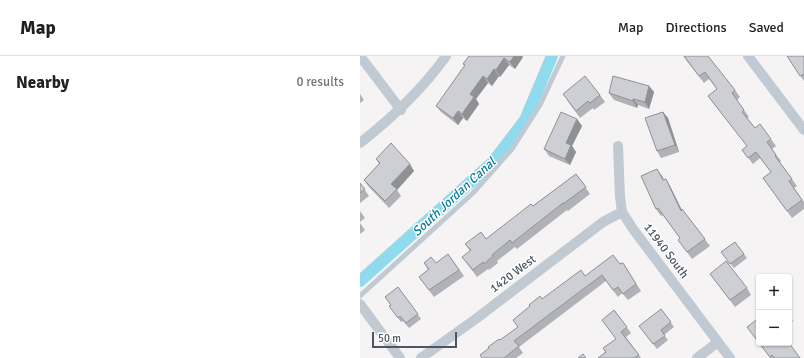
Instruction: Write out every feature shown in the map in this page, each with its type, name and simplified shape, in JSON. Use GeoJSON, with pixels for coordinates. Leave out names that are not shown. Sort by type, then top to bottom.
{"type":"FeatureCollection","features":[{"type":"Feature","properties":{"kind":"street"},"geometry":{"type":"LineString","coordinates":[[360,56],[401,110]]}},
{"type":"Feature","properties":{"kind":"street"},"geometry":{"type":"LineString","coordinates":[[360,142],[401,110],[433,75],[446,56]]}},
{"type":"Feature","properties":{"kind":"street"},"geometry":{"type":"LineString","coordinates":[[748,56],[804,130]]}},
{"type":"Feature","properties":{"kind":"street","name":"11940 South"},"geometry":{"type":"LineString","coordinates":[[618,146],[622,212],[633,229],[730,358]]}},
{"type":"Feature","properties":{"kind":"street","name":"1420 West"},"geometry":{"type":"LineString","coordinates":[[421,358],[477,318],[603,222],[622,212]]}},
{"type":"Feature","properties":{"kind":"street"},"geometry":{"type":"LineString","coordinates":[[360,304],[400,358]]}},
{"type":"Feature","properties":{"kind":"street"},"geometry":{"type":"LineString","coordinates":[[697,358],[718,342]]}},
{"type":"Feature","properties":{"kind":"lane"},"geometry":{"type":"LineString","coordinates":[[360,296],[473,193],[512,149],[540,104],[563,56]]}},
{"type":"Feature","properties":{"kind":"building"},"geometry":{"type":"Polygon","coordinates":[[[469,56],[514,56],[510,62],[504,58],[496,70],[494,69],[487,79],[483,76],[470,94],[474,97],[462,114],[458,111],[453,118],[436,106],[465,65],[463,64],[469,56]]]}},
{"type":"Feature","properties":{"kind":"building"},"geometry":{"type":"Polygon","coordinates":[[[684,56],[708,56],[735,90],[732,93],[744,110],[742,112],[755,128],[760,124],[771,139],[767,142],[776,155],[775,156],[792,179],[789,181],[802,200],[787,211],[763,178],[771,172],[756,152],[748,158],[742,150],[747,146],[708,96],[717,89],[705,72],[699,76],[684,56]]]}},
{"type":"Feature","properties":{"kind":"building"},"geometry":{"type":"Polygon","coordinates":[[[787,56],[804,56],[804,74],[800,76],[787,56]]]}},
{"type":"Feature","properties":{"kind":"building"},"geometry":{"type":"Polygon","coordinates":[[[585,76],[600,95],[590,103],[588,101],[576,111],[563,94],[585,76]]]}},
{"type":"Feature","properties":{"kind":"building"},"geometry":{"type":"Polygon","coordinates":[[[613,76],[649,86],[645,102],[633,99],[633,101],[609,93],[613,76]]]}},
{"type":"Feature","properties":{"kind":"building"},"geometry":{"type":"Polygon","coordinates":[[[561,112],[577,119],[566,143],[571,145],[565,159],[544,149],[561,112]]]}},
{"type":"Feature","properties":{"kind":"building"},"geometry":{"type":"Polygon","coordinates":[[[663,112],[675,145],[657,151],[645,118],[663,112]]]}},
{"type":"Feature","properties":{"kind":"building"},"geometry":{"type":"Polygon","coordinates":[[[391,143],[410,164],[391,184],[397,189],[385,201],[364,180],[380,163],[376,159],[391,143]]]}},
{"type":"Feature","properties":{"kind":"building"},"geometry":{"type":"Polygon","coordinates":[[[657,169],[663,180],[666,179],[681,211],[682,209],[705,239],[687,252],[678,240],[680,238],[658,208],[656,209],[641,176],[657,169]]]}},
{"type":"Feature","properties":{"kind":"building"},"geometry":{"type":"Polygon","coordinates":[[[576,174],[586,187],[512,243],[510,240],[484,264],[483,262],[473,270],[462,257],[471,250],[465,244],[481,232],[486,239],[531,204],[533,206],[576,174]]]}},
{"type":"Feature","properties":{"kind":"building"},"geometry":{"type":"Polygon","coordinates":[[[360,183],[365,189],[360,193],[360,183]]]}},
{"type":"Feature","properties":{"kind":"building"},"geometry":{"type":"Polygon","coordinates":[[[735,242],[744,254],[730,264],[721,252],[735,242]]]}},
{"type":"Feature","properties":{"kind":"building"},"geometry":{"type":"Polygon","coordinates":[[[448,254],[459,270],[429,290],[419,277],[429,269],[424,263],[431,257],[436,263],[448,254]]]}},
{"type":"Feature","properties":{"kind":"building"},"geometry":{"type":"Polygon","coordinates":[[[613,255],[620,264],[623,263],[636,284],[623,294],[618,287],[613,290],[602,275],[514,341],[519,346],[504,358],[482,358],[480,355],[489,348],[488,347],[518,327],[513,320],[540,296],[542,299],[581,270],[585,276],[613,255]]]}},
{"type":"Feature","properties":{"kind":"building"},"geometry":{"type":"Polygon","coordinates":[[[726,261],[747,288],[730,300],[710,274],[726,261]]]}},
{"type":"Feature","properties":{"kind":"building"},"geometry":{"type":"Polygon","coordinates":[[[398,287],[418,314],[406,323],[400,316],[398,318],[389,306],[391,305],[385,297],[398,287]]]}},
{"type":"Feature","properties":{"kind":"building"},"geometry":{"type":"Polygon","coordinates":[[[661,309],[671,322],[661,330],[665,336],[653,344],[639,326],[661,309]]]}},
{"type":"Feature","properties":{"kind":"building"},"geometry":{"type":"Polygon","coordinates":[[[614,310],[627,327],[621,332],[639,355],[634,358],[598,358],[606,352],[603,348],[616,339],[602,320],[614,310]]]}},
{"type":"Feature","properties":{"kind":"building"},"geometry":{"type":"Polygon","coordinates":[[[756,320],[756,339],[747,327],[756,320]]]}},
{"type":"Feature","properties":{"kind":"building"},"geometry":{"type":"Polygon","coordinates":[[[761,346],[791,346],[800,358],[774,358],[772,355],[770,357],[761,346]]]}},
{"type":"Feature","properties":{"kind":"building"},"geometry":{"type":"Polygon","coordinates":[[[583,354],[586,358],[578,358],[583,354]]]}},
{"type":"Feature","properties":{"kind":"waterway","name":"South Jordan Canal"},"geometry":{"type":"LineString","coordinates":[[360,281],[493,162],[525,120],[552,56]]}}]}
